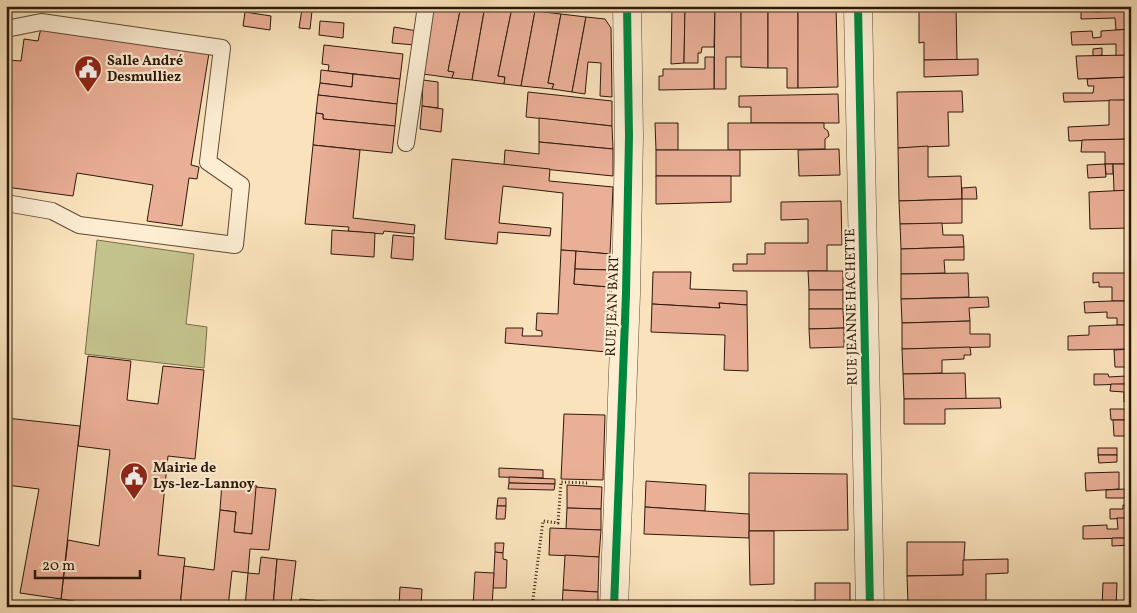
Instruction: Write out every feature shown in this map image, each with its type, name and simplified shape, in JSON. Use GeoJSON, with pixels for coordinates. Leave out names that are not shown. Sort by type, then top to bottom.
{"type":"FeatureCollection","features":[{"type":"Feature","properties":{"kind":"street","name":"RUE JEAN BART"},"geometry":{"type":"LineString","coordinates":[[614,607],[626,284],[629,136],[627,6]]}},
{"type":"Feature","properties":{"kind":"street","name":"RUE JEANNE HACHETTE"},"geometry":{"type":"LineString","coordinates":[[858,6],[870,607]]}},
{"type":"Feature","properties":{"kind":"lane"},"geometry":{"type":"LineString","coordinates":[[406,143],[426,6]]}},
{"type":"Feature","properties":{"kind":"lane"},"geometry":{"type":"LineString","coordinates":[[6,29],[41,22],[222,48],[208,162],[242,185],[235,245],[79,225],[52,211],[6,204]]}},
{"type":"Feature","properties":{"kind":"path"},"geometry":{"type":"LineString","coordinates":[[532,607],[544,521],[558,522],[561,482],[619,485]]}},
{"type":"Feature","properties":{"kind":"shaded area"},"geometry":{"type":"Polygon","coordinates":[[[97,240],[194,254],[186,324],[207,327],[204,368],[85,354],[97,240]]]}},
{"type":"Feature","properties":{"kind":"building"},"geometry":{"type":"Polygon","coordinates":[[[48,6],[71,6],[70,11],[47,8],[48,6]]]}},
{"type":"Feature","properties":{"kind":"building"},"geometry":{"type":"Polygon","coordinates":[[[433,6],[461,6],[448,71],[454,72],[452,78],[423,74],[433,6]]]}},
{"type":"Feature","properties":{"kind":"building"},"geometry":{"type":"Polygon","coordinates":[[[461,6],[485,6],[472,80],[452,78],[454,72],[448,71],[461,6]]]}},
{"type":"Feature","properties":{"kind":"building"},"geometry":{"type":"Polygon","coordinates":[[[485,6],[512,8],[498,76],[505,77],[504,84],[472,80],[485,6]]]}},
{"type":"Feature","properties":{"kind":"building"},"geometry":{"type":"Polygon","coordinates":[[[672,6],[685,6],[684,63],[671,64],[672,6]]]}},
{"type":"Feature","properties":{"kind":"building"},"geometry":{"type":"Polygon","coordinates":[[[685,6],[715,6],[714,47],[702,47],[701,53],[698,53],[698,63],[684,63],[685,6]]]}},
{"type":"Feature","properties":{"kind":"building"},"geometry":{"type":"Polygon","coordinates":[[[715,6],[741,6],[742,57],[726,57],[726,89],[714,89],[715,6]]]}},
{"type":"Feature","properties":{"kind":"building"},"geometry":{"type":"Polygon","coordinates":[[[741,6],[768,6],[768,68],[741,67],[741,6]]]}},
{"type":"Feature","properties":{"kind":"building"},"geometry":{"type":"Polygon","coordinates":[[[768,6],[798,6],[798,88],[787,88],[787,68],[768,68],[768,6]]]}},
{"type":"Feature","properties":{"kind":"building"},"geometry":{"type":"Polygon","coordinates":[[[798,6],[836,6],[838,87],[798,88],[798,6]]]}},
{"type":"Feature","properties":{"kind":"building"},"geometry":{"type":"Polygon","coordinates":[[[919,6],[956,6],[957,60],[924,60],[924,42],[919,43],[919,6]]]}},
{"type":"Feature","properties":{"kind":"building"},"geometry":{"type":"Polygon","coordinates":[[[1092,6],[1093,12],[1100,12],[1101,6],[1131,6],[1131,29],[1116,30],[1115,18],[1081,19],[1081,7],[1092,6]]]}},
{"type":"Feature","properties":{"kind":"building"},"geometry":{"type":"Polygon","coordinates":[[[512,8],[535,11],[521,86],[504,84],[505,77],[498,76],[512,8]]]}},
{"type":"Feature","properties":{"kind":"building"},"geometry":{"type":"Polygon","coordinates":[[[302,9],[312,11],[310,29],[299,28],[302,9]]]}},
{"type":"Feature","properties":{"kind":"building"},"geometry":{"type":"Polygon","coordinates":[[[535,11],[561,14],[548,83],[554,84],[552,89],[521,86],[535,11]]]}},
{"type":"Feature","properties":{"kind":"building"},"geometry":{"type":"Polygon","coordinates":[[[245,12],[271,16],[270,30],[243,26],[245,12]]]}},
{"type":"Feature","properties":{"kind":"building"},"geometry":{"type":"Polygon","coordinates":[[[561,14],[586,17],[572,92],[552,89],[554,84],[548,83],[561,14]]]}},
{"type":"Feature","properties":{"kind":"building"},"geometry":{"type":"Polygon","coordinates":[[[586,17],[605,19],[611,28],[612,97],[600,96],[601,63],[588,62],[585,94],[572,92],[586,17]]]}},
{"type":"Feature","properties":{"kind":"building"},"geometry":{"type":"Polygon","coordinates":[[[320,21],[344,23],[343,38],[319,35],[320,21]]]}},
{"type":"Feature","properties":{"kind":"building"},"geometry":{"type":"Polygon","coordinates":[[[394,27],[417,31],[415,45],[392,43],[394,27]]]}},
{"type":"Feature","properties":{"kind":"building"},"geometry":{"type":"Polygon","coordinates":[[[41,28],[209,53],[191,165],[199,167],[197,179],[189,178],[182,226],[147,221],[153,185],[77,173],[73,196],[6,187],[6,70],[8,60],[21,61],[24,39],[38,41],[41,28]]]}},
{"type":"Feature","properties":{"kind":"building"},"geometry":{"type":"Polygon","coordinates":[[[1131,29],[1131,55],[1116,56],[1116,44],[1072,45],[1071,32],[1092,31],[1093,38],[1101,37],[1101,31],[1131,29]]]}},
{"type":"Feature","properties":{"kind":"building"},"geometry":{"type":"Polygon","coordinates":[[[324,45],[403,54],[400,79],[328,71],[329,65],[322,64],[324,45]]]}},
{"type":"Feature","properties":{"kind":"building"},"geometry":{"type":"Polygon","coordinates":[[[1102,48],[1102,55],[1093,56],[1093,49],[1102,48]]]}},
{"type":"Feature","properties":{"kind":"building"},"geometry":{"type":"Polygon","coordinates":[[[1131,55],[1131,77],[1078,79],[1076,56],[1131,55]]]}},
{"type":"Feature","properties":{"kind":"building"},"geometry":{"type":"Polygon","coordinates":[[[705,57],[714,57],[714,89],[659,90],[659,76],[663,76],[663,69],[705,69],[705,57]]]}},
{"type":"Feature","properties":{"kind":"building"},"geometry":{"type":"Polygon","coordinates":[[[978,59],[978,75],[924,77],[924,60],[978,59]]]}},
{"type":"Feature","properties":{"kind":"building"},"geometry":{"type":"Polygon","coordinates":[[[321,70],[353,74],[352,87],[320,83],[321,70]]]}},
{"type":"Feature","properties":{"kind":"building"},"geometry":{"type":"Polygon","coordinates":[[[353,74],[400,79],[397,104],[318,95],[320,83],[352,87],[353,74]]]}},
{"type":"Feature","properties":{"kind":"building"},"geometry":{"type":"Polygon","coordinates":[[[1131,77],[1131,100],[1064,102],[1063,93],[1093,93],[1094,86],[1088,86],[1087,79],[1131,77]]]}},
{"type":"Feature","properties":{"kind":"building"},"geometry":{"type":"Polygon","coordinates":[[[423,80],[438,82],[438,108],[422,106],[423,80]]]}},
{"type":"Feature","properties":{"kind":"building"},"geometry":{"type":"Polygon","coordinates":[[[962,91],[963,112],[948,112],[949,146],[898,148],[897,92],[962,91]]]}},
{"type":"Feature","properties":{"kind":"building"},"geometry":{"type":"Polygon","coordinates":[[[528,92],[612,101],[612,126],[526,117],[528,92]]]}},
{"type":"Feature","properties":{"kind":"building"},"geometry":{"type":"Polygon","coordinates":[[[838,94],[839,123],[751,123],[751,107],[739,107],[739,96],[838,94]]]}},
{"type":"Feature","properties":{"kind":"building"},"geometry":{"type":"Polygon","coordinates":[[[318,95],[397,104],[395,126],[323,119],[323,114],[316,113],[318,95]]]}},
{"type":"Feature","properties":{"kind":"building"},"geometry":{"type":"Polygon","coordinates":[[[1109,100],[1131,100],[1131,139],[1069,141],[1068,127],[1109,125],[1109,100]]]}},
{"type":"Feature","properties":{"kind":"building"},"geometry":{"type":"Polygon","coordinates":[[[422,106],[443,109],[441,132],[420,129],[422,106]]]}},
{"type":"Feature","properties":{"kind":"building"},"geometry":{"type":"Polygon","coordinates":[[[316,113],[323,114],[323,119],[395,126],[392,153],[313,145],[316,113]]]}},
{"type":"Feature","properties":{"kind":"building"},"geometry":{"type":"Polygon","coordinates":[[[539,118],[612,126],[613,149],[539,142],[539,118]]]}},
{"type":"Feature","properties":{"kind":"building"},"geometry":{"type":"Polygon","coordinates":[[[655,123],[678,123],[678,150],[656,150],[655,123]]]}},
{"type":"Feature","properties":{"kind":"building"},"geometry":{"type":"Polygon","coordinates":[[[728,123],[824,123],[824,128],[828,131],[829,136],[825,139],[825,149],[728,150],[728,123]]]}},
{"type":"Feature","properties":{"kind":"building"},"geometry":{"type":"Polygon","coordinates":[[[1131,139],[1131,164],[1105,164],[1105,152],[1081,152],[1082,140],[1131,139]]]}},
{"type":"Feature","properties":{"kind":"building"},"geometry":{"type":"Polygon","coordinates":[[[539,142],[613,149],[613,176],[504,165],[505,150],[539,154],[539,142]]]}},
{"type":"Feature","properties":{"kind":"building"},"geometry":{"type":"Polygon","coordinates":[[[313,145],[360,150],[353,218],[415,225],[414,234],[384,231],[383,234],[348,231],[349,227],[305,224],[313,145]]]}},
{"type":"Feature","properties":{"kind":"building"},"geometry":{"type":"Polygon","coordinates":[[[928,146],[928,177],[961,176],[962,199],[899,201],[898,148],[928,146]]]}},
{"type":"Feature","properties":{"kind":"building"},"geometry":{"type":"Polygon","coordinates":[[[839,149],[840,175],[799,176],[798,150],[839,149]]]}},
{"type":"Feature","properties":{"kind":"building"},"geometry":{"type":"Polygon","coordinates":[[[656,150],[740,150],[740,176],[656,176],[656,150]]]}},
{"type":"Feature","properties":{"kind":"building"},"geometry":{"type":"Polygon","coordinates":[[[452,159],[550,169],[549,181],[613,187],[610,254],[561,250],[563,193],[503,186],[499,223],[551,228],[550,236],[498,232],[497,244],[445,239],[452,159]]]}},
{"type":"Feature","properties":{"kind":"building"},"geometry":{"type":"Polygon","coordinates":[[[1105,164],[1113,164],[1113,174],[1106,174],[1105,164]]]}},
{"type":"Feature","properties":{"kind":"building"},"geometry":{"type":"Polygon","coordinates":[[[1105,164],[1106,177],[1088,178],[1087,165],[1105,164]]]}},
{"type":"Feature","properties":{"kind":"building"},"geometry":{"type":"Polygon","coordinates":[[[1113,164],[1131,164],[1131,190],[1114,191],[1113,164]]]}},
{"type":"Feature","properties":{"kind":"building"},"geometry":{"type":"Polygon","coordinates":[[[656,176],[731,176],[731,202],[656,204],[656,176]]]}},
{"type":"Feature","properties":{"kind":"building"},"geometry":{"type":"Polygon","coordinates":[[[976,187],[977,199],[962,199],[962,188],[976,187]]]}},
{"type":"Feature","properties":{"kind":"building"},"geometry":{"type":"Polygon","coordinates":[[[1131,190],[1131,228],[1090,229],[1089,192],[1131,190]]]}},
{"type":"Feature","properties":{"kind":"building"},"geometry":{"type":"Polygon","coordinates":[[[962,199],[962,223],[900,224],[899,201],[962,199]]]}},
{"type":"Feature","properties":{"kind":"building"},"geometry":{"type":"Polygon","coordinates":[[[841,201],[842,245],[827,245],[827,271],[733,271],[733,264],[747,264],[747,254],[765,254],[765,243],[808,243],[808,219],[781,220],[781,202],[841,201]]]}},
{"type":"Feature","properties":{"kind":"building"},"geometry":{"type":"Polygon","coordinates":[[[942,223],[943,235],[963,235],[964,247],[901,249],[900,224],[942,223]]]}},
{"type":"Feature","properties":{"kind":"building"},"geometry":{"type":"Polygon","coordinates":[[[332,230],[375,233],[374,257],[331,254],[332,230]]]}},
{"type":"Feature","properties":{"kind":"building"},"geometry":{"type":"Polygon","coordinates":[[[393,235],[414,237],[413,260],[391,258],[393,235]]]}},
{"type":"Feature","properties":{"kind":"building"},"geometry":{"type":"Polygon","coordinates":[[[964,247],[964,260],[944,260],[945,273],[901,274],[901,249],[964,247]]]}},
{"type":"Feature","properties":{"kind":"building"},"geometry":{"type":"Polygon","coordinates":[[[561,250],[576,251],[574,284],[609,287],[607,352],[505,343],[506,328],[523,328],[522,336],[542,336],[542,331],[536,330],[537,313],[558,314],[561,250]]]}},
{"type":"Feature","properties":{"kind":"building"},"geometry":{"type":"Polygon","coordinates":[[[576,251],[610,254],[610,270],[575,269],[576,251]]]}},
{"type":"Feature","properties":{"kind":"building"},"geometry":{"type":"Polygon","coordinates":[[[575,269],[610,270],[609,287],[574,284],[575,269]]]}},
{"type":"Feature","properties":{"kind":"building"},"geometry":{"type":"Polygon","coordinates":[[[808,271],[843,271],[843,290],[809,290],[808,271]]]}},
{"type":"Feature","properties":{"kind":"building"},"geometry":{"type":"Polygon","coordinates":[[[653,272],[691,272],[690,289],[747,291],[747,305],[719,303],[720,308],[652,304],[653,272]]]}},
{"type":"Feature","properties":{"kind":"building"},"geometry":{"type":"Polygon","coordinates":[[[968,273],[969,297],[901,299],[901,274],[968,273]]]}},
{"type":"Feature","properties":{"kind":"building"},"geometry":{"type":"Polygon","coordinates":[[[1093,273],[1131,273],[1131,301],[1112,301],[1112,287],[1099,287],[1099,282],[1093,283],[1093,273]]]}},
{"type":"Feature","properties":{"kind":"building"},"geometry":{"type":"Polygon","coordinates":[[[809,290],[843,290],[843,309],[809,309],[809,290]]]}},
{"type":"Feature","properties":{"kind":"building"},"geometry":{"type":"Polygon","coordinates":[[[988,297],[989,307],[969,308],[970,321],[902,323],[901,299],[988,297]]]}},
{"type":"Feature","properties":{"kind":"building"},"geometry":{"type":"Polygon","coordinates":[[[1131,301],[1131,325],[1117,325],[1117,318],[1107,318],[1107,312],[1085,313],[1084,302],[1131,301]]]}},
{"type":"Feature","properties":{"kind":"building"},"geometry":{"type":"Polygon","coordinates":[[[719,303],[747,305],[748,371],[724,370],[725,335],[651,332],[652,304],[720,308],[719,303]]]}},
{"type":"Feature","properties":{"kind":"building"},"geometry":{"type":"Polygon","coordinates":[[[809,309],[843,309],[844,328],[809,329],[809,309]]]}},
{"type":"Feature","properties":{"kind":"building"},"geometry":{"type":"Polygon","coordinates":[[[970,321],[970,334],[990,334],[990,347],[902,349],[902,323],[970,321]]]}},
{"type":"Feature","properties":{"kind":"building"},"geometry":{"type":"Polygon","coordinates":[[[1131,325],[1131,349],[1068,350],[1068,336],[1089,335],[1089,326],[1131,325]]]}},
{"type":"Feature","properties":{"kind":"building"},"geometry":{"type":"Polygon","coordinates":[[[844,328],[844,347],[810,348],[809,329],[844,328]]]}},
{"type":"Feature","properties":{"kind":"building"},"geometry":{"type":"Polygon","coordinates":[[[970,347],[971,355],[964,355],[964,359],[942,360],[942,373],[903,374],[902,349],[970,347]]]}},
{"type":"Feature","properties":{"kind":"building"},"geometry":{"type":"Polygon","coordinates":[[[1131,349],[1131,384],[1094,385],[1094,374],[1108,374],[1109,377],[1126,376],[1125,367],[1115,367],[1114,350],[1131,349]]]}},
{"type":"Feature","properties":{"kind":"building","name":"Mairie de Lys-lez-Lannoy"},"geometry":{"type":"Polygon","coordinates":[[[88,356],[131,361],[127,400],[158,404],[163,366],[204,370],[195,459],[168,456],[158,555],[185,558],[180,607],[110,607],[61,599],[68,540],[99,546],[110,450],[78,446],[88,356]]]}},
{"type":"Feature","properties":{"kind":"building"},"geometry":{"type":"Polygon","coordinates":[[[965,373],[966,399],[904,399],[903,374],[965,373]]]}},
{"type":"Feature","properties":{"kind":"building"},"geometry":{"type":"Polygon","coordinates":[[[1111,384],[1131,384],[1131,402],[1124,402],[1124,392],[1110,391],[1111,384]]]}},
{"type":"Feature","properties":{"kind":"building"},"geometry":{"type":"Polygon","coordinates":[[[1000,398],[1001,408],[945,409],[945,424],[904,424],[904,399],[1000,398]]]}},
{"type":"Feature","properties":{"kind":"building"},"geometry":{"type":"Polygon","coordinates":[[[1110,409],[1125,409],[1126,420],[1111,420],[1110,409]]]}},
{"type":"Feature","properties":{"kind":"building"},"geometry":{"type":"Polygon","coordinates":[[[564,414],[605,415],[603,480],[561,479],[564,414]]]}},
{"type":"Feature","properties":{"kind":"building"},"geometry":{"type":"Polygon","coordinates":[[[6,418],[80,426],[61,599],[20,593],[39,489],[6,485],[6,418]]]}},
{"type":"Feature","properties":{"kind":"building"},"geometry":{"type":"Polygon","coordinates":[[[1113,420],[1131,420],[1131,436],[1114,436],[1113,420]]]}},
{"type":"Feature","properties":{"kind":"building"},"geometry":{"type":"Polygon","coordinates":[[[1098,448],[1117,448],[1117,455],[1098,455],[1098,448]]]}},
{"type":"Feature","properties":{"kind":"building"},"geometry":{"type":"Polygon","coordinates":[[[1098,455],[1117,455],[1117,462],[1099,463],[1098,455]]]}},
{"type":"Feature","properties":{"kind":"building"},"geometry":{"type":"Polygon","coordinates":[[[499,468],[543,470],[543,478],[499,477],[499,468]]]}},
{"type":"Feature","properties":{"kind":"building"},"geometry":{"type":"Polygon","coordinates":[[[1119,472],[1119,489],[1086,491],[1085,473],[1119,472]]]}},
{"type":"Feature","properties":{"kind":"building"},"geometry":{"type":"Polygon","coordinates":[[[749,473],[847,474],[848,530],[749,531],[749,473]]]}},
{"type":"Feature","properties":{"kind":"building"},"geometry":{"type":"Polygon","coordinates":[[[509,477],[555,479],[555,484],[509,483],[509,477]]]}},
{"type":"Feature","properties":{"kind":"building"},"geometry":{"type":"Polygon","coordinates":[[[646,481],[706,485],[705,511],[645,507],[646,481]]]}},
{"type":"Feature","properties":{"kind":"building"},"geometry":{"type":"Polygon","coordinates":[[[222,483],[257,486],[252,534],[234,532],[236,512],[220,510],[222,483]]]}},
{"type":"Feature","properties":{"kind":"building"},"geometry":{"type":"Polygon","coordinates":[[[509,483],[555,484],[554,490],[508,489],[509,483]]]}},
{"type":"Feature","properties":{"kind":"building"},"geometry":{"type":"Polygon","coordinates":[[[567,485],[602,487],[601,509],[567,508],[567,485]]]}},
{"type":"Feature","properties":{"kind":"building"},"geometry":{"type":"Polygon","coordinates":[[[256,487],[276,489],[269,550],[250,549],[248,573],[232,571],[228,607],[180,607],[184,566],[214,570],[220,510],[236,512],[234,532],[252,534],[256,487]]]}},
{"type":"Feature","properties":{"kind":"building"},"geometry":{"type":"Polygon","coordinates":[[[1125,489],[1125,498],[1106,498],[1106,490],[1125,489]]]}},
{"type":"Feature","properties":{"kind":"building"},"geometry":{"type":"Polygon","coordinates":[[[498,498],[506,498],[506,506],[497,506],[498,498]]]}},
{"type":"Feature","properties":{"kind":"building"},"geometry":{"type":"Polygon","coordinates":[[[1123,505],[1131,505],[1131,518],[1110,519],[1110,509],[1123,509],[1123,505]]]}},
{"type":"Feature","properties":{"kind":"building"},"geometry":{"type":"Polygon","coordinates":[[[497,506],[506,506],[505,519],[496,519],[497,506]]]}},
{"type":"Feature","properties":{"kind":"building"},"geometry":{"type":"Polygon","coordinates":[[[645,507],[749,514],[749,538],[644,534],[645,507]]]}},
{"type":"Feature","properties":{"kind":"building"},"geometry":{"type":"Polygon","coordinates":[[[567,508],[601,509],[601,530],[566,529],[567,508]]]}},
{"type":"Feature","properties":{"kind":"building"},"geometry":{"type":"Polygon","coordinates":[[[1117,518],[1131,518],[1131,538],[1083,539],[1083,526],[1107,525],[1107,529],[1118,529],[1117,518]]]}},
{"type":"Feature","properties":{"kind":"building"},"geometry":{"type":"Polygon","coordinates":[[[550,528],[601,530],[599,557],[549,555],[550,528]]]}},
{"type":"Feature","properties":{"kind":"building"},"geometry":{"type":"Polygon","coordinates":[[[749,531],[774,531],[774,584],[750,585],[749,531]]]}},
{"type":"Feature","properties":{"kind":"building"},"geometry":{"type":"Polygon","coordinates":[[[1112,538],[1131,538],[1131,545],[1112,546],[1112,538]]]}},
{"type":"Feature","properties":{"kind":"building"},"geometry":{"type":"Polygon","coordinates":[[[907,542],[965,542],[963,575],[907,576],[907,542]]]}},
{"type":"Feature","properties":{"kind":"building"},"geometry":{"type":"Polygon","coordinates":[[[495,543],[504,543],[503,553],[495,552],[495,543]]]}},
{"type":"Feature","properties":{"kind":"building"},"geometry":{"type":"Polygon","coordinates":[[[495,552],[503,553],[503,559],[507,560],[506,588],[493,588],[495,552]]]}},
{"type":"Feature","properties":{"kind":"building"},"geometry":{"type":"Polygon","coordinates":[[[565,555],[599,557],[598,592],[563,590],[565,555]]]}},
{"type":"Feature","properties":{"kind":"building"},"geometry":{"type":"Polygon","coordinates":[[[261,557],[277,559],[273,607],[245,607],[248,573],[259,574],[261,557]]]}},
{"type":"Feature","properties":{"kind":"building"},"geometry":{"type":"Polygon","coordinates":[[[277,559],[296,561],[291,602],[300,602],[300,607],[273,607],[277,559]]]}},
{"type":"Feature","properties":{"kind":"building"},"geometry":{"type":"Polygon","coordinates":[[[1008,559],[1008,573],[986,574],[986,602],[908,603],[907,576],[963,575],[963,560],[1008,559]]]}},
{"type":"Feature","properties":{"kind":"building"},"geometry":{"type":"Polygon","coordinates":[[[475,572],[494,573],[492,607],[473,607],[475,572]]]}},
{"type":"Feature","properties":{"kind":"building"},"geometry":{"type":"Polygon","coordinates":[[[815,583],[850,583],[850,607],[796,607],[795,601],[815,601],[815,583]]]}},
{"type":"Feature","properties":{"kind":"building"},"geometry":{"type":"Polygon","coordinates":[[[1103,583],[1117,583],[1116,607],[1102,607],[1103,583]]]}},
{"type":"Feature","properties":{"kind":"building"},"geometry":{"type":"Polygon","coordinates":[[[400,587],[422,589],[421,607],[399,607],[400,587]]]}},
{"type":"Feature","properties":{"kind":"building"},"geometry":{"type":"Polygon","coordinates":[[[563,590],[598,592],[598,607],[562,607],[563,590]]]}},
{"type":"Feature","properties":{"kind":"building"},"geometry":{"type":"Polygon","coordinates":[[[300,599],[393,607],[300,607],[300,599]]]}},
{"type":"Feature","properties":{"kind":"building"},"geometry":{"type":"Polygon","coordinates":[[[986,602],[986,607],[908,607],[908,603],[986,602]]]}},
{"type":"Feature","properties":{"kind":"cycle path"},"geometry":{"type":"LineString","coordinates":[[614,607],[626,294],[629,136],[627,6]]}},
{"type":"Feature","properties":{"kind":"cycle path"},"geometry":{"type":"LineString","coordinates":[[858,6],[870,607]]}},
{"type":"Feature","properties":{"kind":"place","name":"Salle André Desmulliez"},"geometry":{"type":"Point","coordinates":[88,93]}},
{"type":"Feature","properties":{"kind":"place","name":"Mairie de Lys-lez-Lannoy"},"geometry":{"type":"Point","coordinates":[134,500]}}]}
